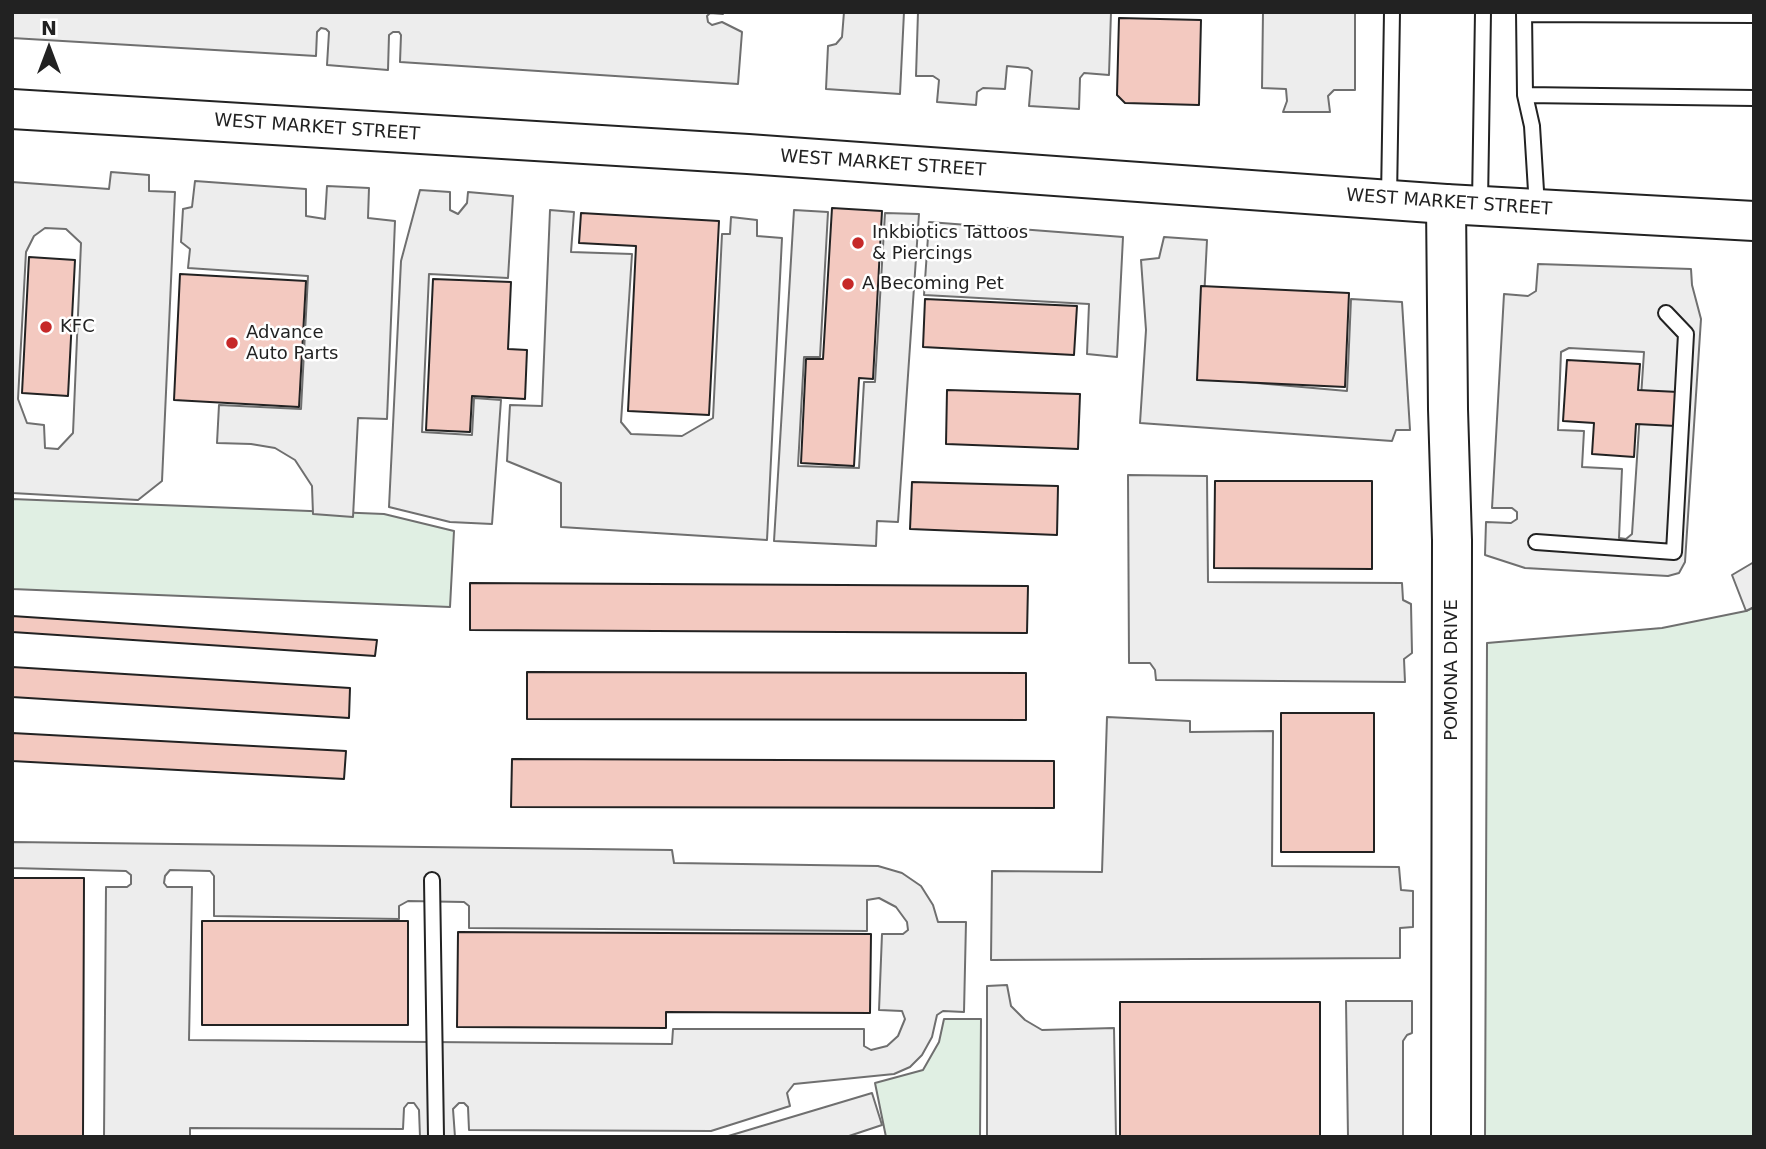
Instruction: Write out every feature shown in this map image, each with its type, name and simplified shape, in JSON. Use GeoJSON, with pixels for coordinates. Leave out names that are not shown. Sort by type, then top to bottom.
{"type":"FeatureCollection","features":[{"type":"Feature","properties":{"kind":"main road","name":"WEST MARKET STREET"},"geometry":{"type":"LineString","coordinates":[[12,109],[735,153],[1463,205],[1754,221]]}},
{"type":"Feature","properties":{"kind":"main road","name":"POMONA DRIVE"},"geometry":{"type":"LineString","coordinates":[[1451,1137],[1452,540],[1448,409],[1463,205]]}},
{"type":"Feature","properties":{"kind":"lane"},"geometry":{"type":"LineString","coordinates":[[1389,200],[1392,12]]}},
{"type":"Feature","properties":{"kind":"lane"},"geometry":{"type":"LineString","coordinates":[[1463,205],[1483,12]]}},
{"type":"Feature","properties":{"kind":"lane"},"geometry":{"type":"LineString","coordinates":[[1537,209],[1532,126],[1525,96],[1524,13],[1754,15]]}},
{"type":"Feature","properties":{"kind":"lane"},"geometry":{"type":"LineString","coordinates":[[1525,96],[1754,99]]}},
{"type":"Feature","properties":{"kind":"lane"},"geometry":{"type":"LineString","coordinates":[[1536,542],[1674,552],[1686,334],[1666,313]]}},
{"type":"Feature","properties":{"kind":"lane"},"geometry":{"type":"LineString","coordinates":[[432,880],[436,1137]]}},
{"type":"Feature","properties":{"kind":"green space"},"geometry":{"type":"Polygon","coordinates":[[[12,499],[384,514],[454,531],[450,607],[12,589],[12,499]]]}},
{"type":"Feature","properties":{"kind":"green space"},"geometry":{"type":"Polygon","coordinates":[[[1754,607],[1754,1137],[1485,1137],[1487,643],[1662,628],[1746,611],[1754,607]]]}},
{"type":"Feature","properties":{"kind":"green space"},"geometry":{"type":"Polygon","coordinates":[[[944,1019],[981,1019],[980,1137],[886,1137],[875,1083],[923,1070],[939,1042],[944,1019]]]}},
{"type":"Feature","properties":{"kind":"shaded area"},"geometry":{"type":"Polygon","coordinates":[[[12,12],[723,12],[710,13],[707,16],[708,22],[712,25],[722,22],[742,32],[738,84],[400,62],[399,32],[389,35],[388,70],[327,65],[329,32],[321,28],[317,32],[316,56],[12,38],[12,12]]]}},
{"type":"Feature","properties":{"kind":"shaded area"},"geometry":{"type":"Polygon","coordinates":[[[844,12],[904,12],[900,94],[826,89],[828,46],[836,44],[842,37],[844,12]]]}},
{"type":"Feature","properties":{"kind":"shaded area"},"geometry":{"type":"Polygon","coordinates":[[[918,12],[1111,12],[1109,75],[1084,73],[1080,78],[1079,109],[1029,106],[1032,71],[1028,68],[1007,66],[1005,89],[983,88],[977,92],[976,105],[937,102],[939,80],[933,76],[916,76],[918,12]]]}},
{"type":"Feature","properties":{"kind":"shaded area"},"geometry":{"type":"Polygon","coordinates":[[[1263,12],[1355,12],[1355,90],[1334,90],[1328,96],[1330,112],[1283,112],[1287,101],[1286,89],[1262,88],[1263,12]]]}},
{"type":"Feature","properties":{"kind":"shaded area"},"geometry":{"type":"Polygon","coordinates":[[[111,172],[149,175],[149,191],[175,192],[162,481],[138,500],[12,493],[12,182],[109,189],[111,172]],[[45,228],[34,236],[26,252],[18,399],[27,423],[44,425],[45,448],[58,449],[73,433],[81,243],[66,229],[45,228]]]}},
{"type":"Feature","properties":{"kind":"shaded area"},"geometry":{"type":"Polygon","coordinates":[[[195,181],[306,189],[306,216],[325,219],[327,186],[369,188],[368,218],[395,221],[387,419],[358,418],[353,517],[313,514],[312,486],[295,460],[275,448],[217,443],[219,405],[301,409],[308,276],[188,268],[190,249],[181,242],[183,209],[192,207],[195,181]]]}},
{"type":"Feature","properties":{"kind":"shaded area"},"geometry":{"type":"Polygon","coordinates":[[[420,190],[450,192],[450,210],[458,214],[467,203],[468,192],[513,196],[508,278],[429,274],[422,432],[472,435],[474,398],[501,400],[492,524],[450,522],[389,507],[401,261],[420,190]]]}},
{"type":"Feature","properties":{"kind":"shaded area"},"geometry":{"type":"Polygon","coordinates":[[[550,210],[574,212],[571,252],[632,254],[621,422],[631,434],[682,436],[713,418],[722,234],[730,234],[731,217],[757,220],[757,236],[782,238],[767,540],[561,527],[561,483],[507,461],[510,405],[542,406],[550,210]]]}},
{"type":"Feature","properties":{"kind":"shaded area"},"geometry":{"type":"Polygon","coordinates":[[[794,210],[828,212],[820,357],[804,357],[798,466],[859,468],[864,382],[875,382],[885,213],[919,214],[898,522],[877,521],[876,546],[774,541],[794,210]]]}},
{"type":"Feature","properties":{"kind":"shaded area"},"geometry":{"type":"Polygon","coordinates":[[[929,222],[1123,237],[1117,357],[1087,354],[1089,304],[924,295],[929,222]]]}},
{"type":"Feature","properties":{"kind":"shaded area"},"geometry":{"type":"Polygon","coordinates":[[[1164,237],[1207,240],[1200,378],[1347,391],[1351,299],[1402,302],[1410,430],[1396,430],[1392,441],[1140,423],[1146,330],[1141,260],[1159,258],[1164,237]]]}},
{"type":"Feature","properties":{"kind":"shaded area"},"geometry":{"type":"Polygon","coordinates":[[[1538,264],[1691,269],[1692,285],[1701,319],[1685,562],[1679,573],[1668,576],[1525,568],[1485,555],[1486,522],[1511,523],[1517,519],[1517,512],[1512,508],[1492,508],[1504,294],[1528,296],[1536,291],[1538,264]],[[1569,348],[1561,352],[1558,430],[1584,431],[1582,467],[1622,469],[1619,538],[1626,539],[1632,534],[1644,352],[1569,348]]]}},
{"type":"Feature","properties":{"kind":"shaded area"},"geometry":{"type":"Polygon","coordinates":[[[1128,475],[1207,476],[1208,582],[1402,583],[1403,600],[1411,604],[1412,653],[1404,659],[1405,682],[1156,680],[1155,670],[1150,663],[1129,663],[1128,475]]]}},
{"type":"Feature","properties":{"kind":"shaded area"},"geometry":{"type":"Polygon","coordinates":[[[1754,562],[1754,607],[1746,611],[1732,575],[1754,562]]]}},
{"type":"Feature","properties":{"kind":"shaded area"},"geometry":{"type":"Polygon","coordinates":[[[1107,717],[1190,721],[1190,732],[1273,731],[1272,866],[1399,867],[1401,890],[1413,891],[1413,927],[1400,928],[1400,958],[991,960],[992,871],[1102,872],[1107,717]]]}},
{"type":"Feature","properties":{"kind":"shaded area"},"geometry":{"type":"Polygon","coordinates":[[[12,842],[672,850],[674,863],[878,866],[902,873],[921,886],[933,905],[938,922],[966,922],[964,1012],[943,1011],[937,1015],[932,1037],[922,1055],[910,1067],[894,1074],[794,1084],[787,1093],[790,1106],[711,1131],[469,1130],[468,1107],[459,1103],[453,1109],[455,1137],[420,1137],[419,1110],[414,1103],[408,1103],[404,1108],[403,1129],[190,1128],[190,1137],[104,1137],[106,887],[127,887],[131,884],[131,875],[126,871],[12,868],[12,842]],[[170,870],[164,883],[167,887],[192,887],[189,1040],[672,1044],[673,1029],[864,1029],[864,1046],[871,1050],[887,1046],[898,1036],[905,1019],[902,1011],[879,1010],[882,934],[903,934],[908,930],[907,922],[896,907],[879,898],[867,900],[867,931],[469,928],[469,906],[464,902],[408,901],[399,906],[399,919],[214,916],[214,876],[210,871],[170,870]]]}},
{"type":"Feature","properties":{"kind":"shaded area"},"geometry":{"type":"Polygon","coordinates":[[[1007,985],[1011,1006],[1025,1020],[1042,1030],[1114,1028],[1116,1137],[987,1137],[987,986],[1007,985]]]}},
{"type":"Feature","properties":{"kind":"shaded area"},"geometry":{"type":"Polygon","coordinates":[[[1346,1001],[1412,1001],[1412,1033],[1403,1041],[1403,1137],[1348,1137],[1346,1001]]]}},
{"type":"Feature","properties":{"kind":"shaded area"},"geometry":{"type":"Polygon","coordinates":[[[872,1093],[882,1125],[846,1137],[725,1137],[872,1093]]]}},
{"type":"Feature","properties":{"kind":"building"},"geometry":{"type":"Polygon","coordinates":[[[1119,18],[1201,20],[1199,105],[1125,103],[1117,95],[1119,18]]]}},
{"type":"Feature","properties":{"kind":"building"},"geometry":{"type":"Polygon","coordinates":[[[832,208],[882,211],[873,379],[859,378],[854,466],[801,463],[806,359],[823,359],[832,208]]]}},
{"type":"Feature","properties":{"kind":"building"},"geometry":{"type":"Polygon","coordinates":[[[581,213],[719,221],[709,415],[628,411],[636,246],[579,243],[581,213]]]}},
{"type":"Feature","properties":{"kind":"building"},"geometry":{"type":"Polygon","coordinates":[[[29,257],[75,260],[68,396],[22,393],[29,257]]]}},
{"type":"Feature","properties":{"kind":"building"},"geometry":{"type":"Polygon","coordinates":[[[180,274],[306,281],[299,407],[174,400],[180,274]]]}},
{"type":"Feature","properties":{"kind":"building"},"geometry":{"type":"Polygon","coordinates":[[[433,279],[511,282],[508,349],[527,350],[525,399],[472,396],[470,432],[426,430],[433,279]]]}},
{"type":"Feature","properties":{"kind":"building"},"geometry":{"type":"Polygon","coordinates":[[[1201,286],[1349,293],[1345,387],[1197,380],[1201,286]]]}},
{"type":"Feature","properties":{"kind":"building"},"geometry":{"type":"Polygon","coordinates":[[[925,299],[1077,306],[1074,355],[923,347],[925,299]]]}},
{"type":"Feature","properties":{"kind":"building"},"geometry":{"type":"Polygon","coordinates":[[[1567,360],[1640,364],[1638,390],[1678,392],[1676,426],[1636,424],[1634,457],[1592,454],[1594,423],[1563,421],[1567,360]]]}},
{"type":"Feature","properties":{"kind":"building"},"geometry":{"type":"Polygon","coordinates":[[[947,390],[1080,394],[1078,449],[946,444],[947,390]]]}},
{"type":"Feature","properties":{"kind":"building"},"geometry":{"type":"Polygon","coordinates":[[[1215,481],[1372,481],[1372,569],[1214,568],[1215,481]]]}},
{"type":"Feature","properties":{"kind":"building"},"geometry":{"type":"Polygon","coordinates":[[[912,482],[1058,486],[1057,535],[910,529],[912,482]]]}},
{"type":"Feature","properties":{"kind":"building"},"geometry":{"type":"Polygon","coordinates":[[[470,583],[1028,586],[1027,633],[470,630],[470,583]]]}},
{"type":"Feature","properties":{"kind":"building"},"geometry":{"type":"Polygon","coordinates":[[[12,616],[377,640],[375,656],[12,632],[12,616]]]}},
{"type":"Feature","properties":{"kind":"building"},"geometry":{"type":"Polygon","coordinates":[[[12,667],[350,688],[349,718],[12,697],[12,667]]]}},
{"type":"Feature","properties":{"kind":"building"},"geometry":{"type":"Polygon","coordinates":[[[527,672],[1026,673],[1026,720],[527,719],[527,672]]]}},
{"type":"Feature","properties":{"kind":"building"},"geometry":{"type":"Polygon","coordinates":[[[1281,713],[1374,713],[1374,852],[1281,852],[1281,713]]]}},
{"type":"Feature","properties":{"kind":"building"},"geometry":{"type":"Polygon","coordinates":[[[12,733],[346,751],[344,779],[12,761],[12,733]]]}},
{"type":"Feature","properties":{"kind":"building"},"geometry":{"type":"Polygon","coordinates":[[[512,759],[1054,761],[1054,808],[511,807],[512,759]]]}},
{"type":"Feature","properties":{"kind":"building"},"geometry":{"type":"Polygon","coordinates":[[[12,878],[84,878],[83,1137],[12,1137],[12,878]]]}},
{"type":"Feature","properties":{"kind":"building"},"geometry":{"type":"Polygon","coordinates":[[[202,921],[408,921],[408,1025],[202,1025],[202,921]]]}},
{"type":"Feature","properties":{"kind":"building"},"geometry":{"type":"Polygon","coordinates":[[[458,932],[871,934],[870,1013],[666,1012],[666,1028],[457,1027],[458,932]]]}},
{"type":"Feature","properties":{"kind":"building"},"geometry":{"type":"Polygon","coordinates":[[[1120,1002],[1320,1002],[1320,1137],[1120,1137],[1120,1002]]]}},
{"type":"Feature","properties":{"kind":"place","name":"Inkbiotics Tattoos & Piercings"},"geometry":{"type":"Point","coordinates":[858,243]}},
{"type":"Feature","properties":{"kind":"place","name":"A Becoming Pet"},"geometry":{"type":"Point","coordinates":[848,284]}},
{"type":"Feature","properties":{"kind":"place","name":"KFC"},"geometry":{"type":"Point","coordinates":[46,327]}},
{"type":"Feature","properties":{"kind":"place","name":"Advance Auto Parts"},"geometry":{"type":"Point","coordinates":[232,343]}}]}
